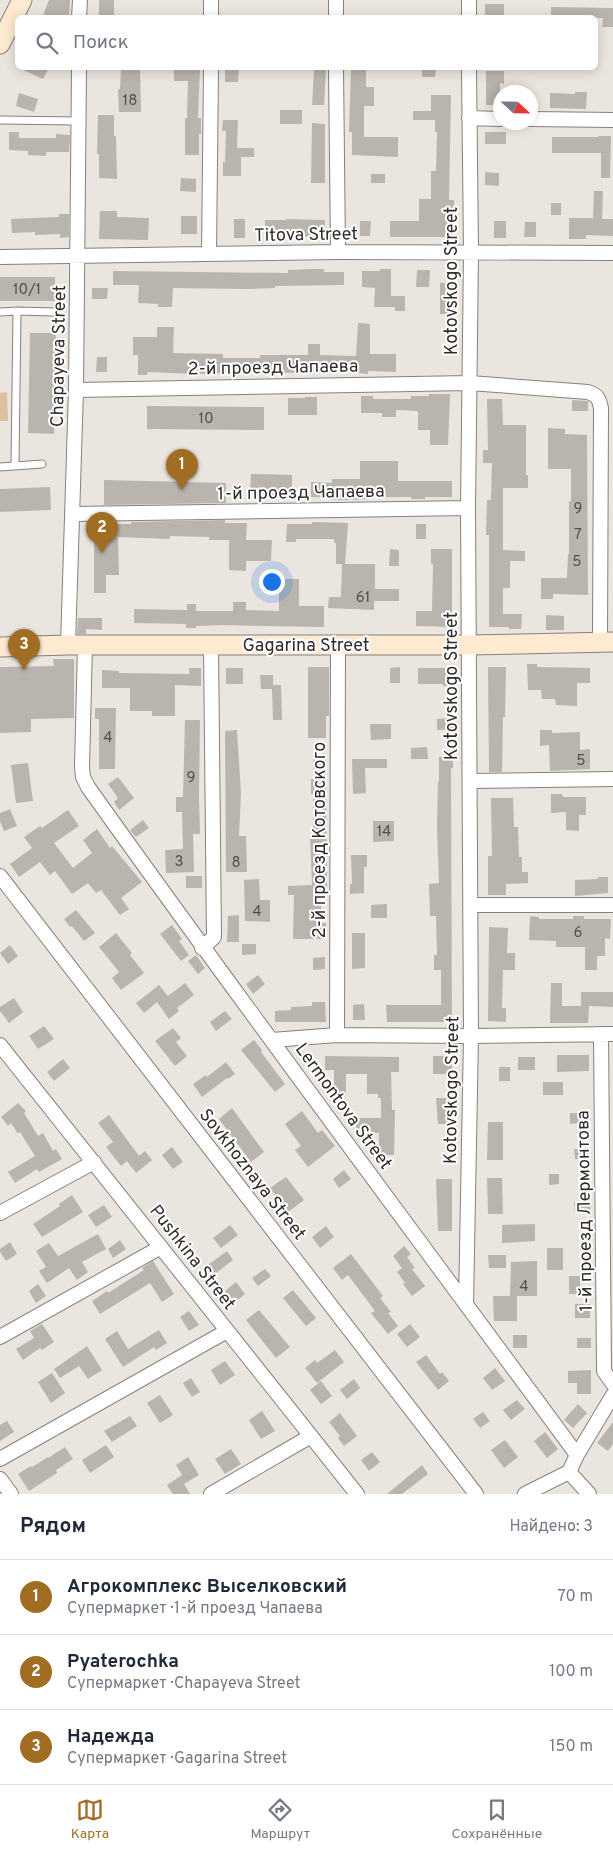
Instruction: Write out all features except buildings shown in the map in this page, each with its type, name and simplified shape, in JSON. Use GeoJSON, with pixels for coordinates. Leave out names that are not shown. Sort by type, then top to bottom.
{"type":"FeatureCollection","features":[{"type":"Feature","properties":{"kind":"street"},"geometry":{"type":"LineString","coordinates":[[0,44],[4,26],[22,0]]}},
{"type":"Feature","properties":{"kind":"street"},"geometry":{"type":"LineString","coordinates":[[80,0],[80,15]]}},
{"type":"Feature","properties":{"kind":"street"},"geometry":{"type":"LineString","coordinates":[[211,0],[211,15]]}},
{"type":"Feature","properties":{"kind":"street"},"geometry":{"type":"LineString","coordinates":[[336,0],[336,15]]}},
{"type":"Feature","properties":{"kind":"street"},"geometry":{"type":"LineString","coordinates":[[469,0],[469,15]]}},
{"type":"Feature","properties":{"kind":"street","name":"Chapayeva Street"},"geometry":{"type":"LineString","coordinates":[[79,70],[78,256],[73,514],[76,645],[83,777]]}},
{"type":"Feature","properties":{"kind":"street"},"geometry":{"type":"LineString","coordinates":[[209,254],[211,70]]}},
{"type":"Feature","properties":{"kind":"street"},"geometry":{"type":"LineString","coordinates":[[336,70],[338,252]]}},
{"type":"Feature","properties":{"kind":"street","name":"Kotovskogo Street"},"geometry":{"type":"LineString","coordinates":[[466,1304],[472,1036],[468,508],[471,252],[469,70]]}},
{"type":"Feature","properties":{"kind":"street"},"geometry":{"type":"LineString","coordinates":[[469,118],[493,119]]}},
{"type":"Feature","properties":{"kind":"street"},"geometry":{"type":"LineString","coordinates":[[538,119],[613,120]]}},
{"type":"Feature","properties":{"kind":"street","name":"Titova Street"},"geometry":{"type":"LineString","coordinates":[[0,257],[338,252],[613,253]]}},
{"type":"Feature","properties":{"kind":"street","name":"2-й проезд Чапаева"},"geometry":{"type":"LineString","coordinates":[[76,390],[470,383],[588,392],[595,395],[600,400],[601,408],[606,642]]}},
{"type":"Feature","properties":{"kind":"street","name":"1-й проезд Чапаева"},"geometry":{"type":"LineString","coordinates":[[73,514],[468,508]]}},
{"type":"Feature","properties":{"kind":"street","name":"Gagarina Street"},"geometry":{"type":"LineString","coordinates":[[0,647],[76,645],[469,645],[606,642]]}},
{"type":"Feature","properties":{"kind":"street","name":"2-й проезд Котовского"},"geometry":{"type":"LineString","coordinates":[[337,1035],[338,645]]}},
{"type":"Feature","properties":{"kind":"street"},"geometry":{"type":"LineString","coordinates":[[202,948],[214,936],[211,646]]}},
{"type":"Feature","properties":{"kind":"street","name":"Lermontova Street"},"geometry":{"type":"LineString","coordinates":[[83,777],[88,787],[202,948],[272,1040],[577,1456]]}},
{"type":"Feature","properties":{"kind":"street"},"geometry":{"type":"LineString","coordinates":[[470,781],[613,779]]}},
{"type":"Feature","properties":{"kind":"street","name":"Sovkhoznaya Street"},"geometry":{"type":"LineString","coordinates":[[0,876],[476,1494]]}},
{"type":"Feature","properties":{"kind":"street"},"geometry":{"type":"LineString","coordinates":[[470,905],[613,905]]}},
{"type":"Feature","properties":{"kind":"street"},"geometry":{"type":"LineString","coordinates":[[272,1040],[337,1035],[607,1034]]}},
{"type":"Feature","properties":{"kind":"street","name":"1-й проезд Лермонтова"},"geometry":{"type":"LineString","coordinates":[[607,1034],[604,1371],[613,1384]]}},
{"type":"Feature","properties":{"kind":"street","name":"Pushkina Street"},"geometry":{"type":"LineString","coordinates":[[0,1045],[4,1059],[94,1162],[357,1494]]}},
{"type":"Feature","properties":{"kind":"street"},"geometry":{"type":"LineString","coordinates":[[0,1213],[94,1162]]}},
{"type":"Feature","properties":{"kind":"street"},"geometry":{"type":"LineString","coordinates":[[0,1337],[161,1247]]}},
{"type":"Feature","properties":{"kind":"street"},"geometry":{"type":"LineString","coordinates":[[0,1458],[227,1330]]}},
{"type":"Feature","properties":{"kind":"street"},"geometry":{"type":"LineString","coordinates":[[525,1494],[569,1472],[613,1395]]}},
{"type":"Feature","properties":{"kind":"street"},"geometry":{"type":"LineString","coordinates":[[211,1494],[311,1436]]}},
{"type":"Feature","properties":{"kind":"street"},"geometry":{"type":"LineString","coordinates":[[569,1472],[589,1494]]}},
{"type":"Feature","properties":{"kind":"street"},"geometry":{"type":"LineString","coordinates":[[0,1479],[11,1494]]}},
{"type":"Feature","properties":{"kind":"lane"},"geometry":{"type":"LineString","coordinates":[[0,120],[79,120]]}},
{"type":"Feature","properties":{"kind":"lane"},"geometry":{"type":"LineString","coordinates":[[15,465],[17,311]]}},
{"type":"Feature","properties":{"kind":"lane"},"geometry":{"type":"LineString","coordinates":[[0,312],[55,312]]}},
{"type":"Feature","properties":{"kind":"lane"},"geometry":{"type":"LineString","coordinates":[[0,467],[42,464]]}},
{"type":"Feature","properties":{"kind":"shaded area"},"geometry":{"type":"Polygon","coordinates":[[[7,392],[8,421],[0,421],[0,393],[7,392]]]}},
{"type":"Feature","properties":{"kind":"place","name":"Агрокомплекс Выселковский"},"geometry":{"type":"Point","coordinates":[182,490]}},
{"type":"Feature","properties":{"kind":"place","name":"Pyaterochka"},"geometry":{"type":"Point","coordinates":[102,553]}},
{"type":"Feature","properties":{"kind":"place","name":"Надежда"},"geometry":{"type":"Point","coordinates":[24,670]}}]}
